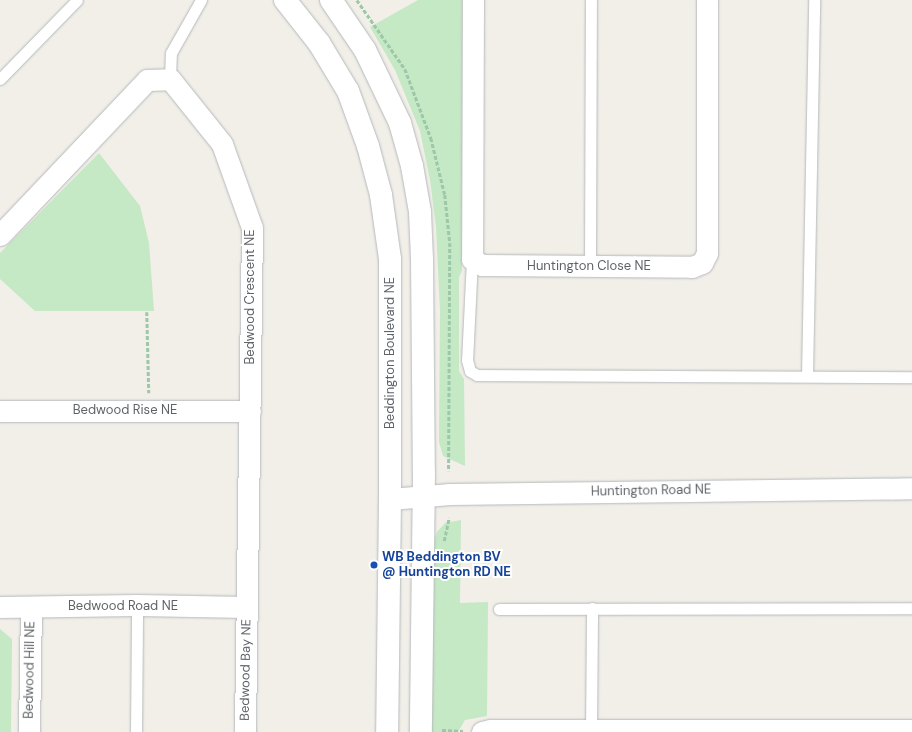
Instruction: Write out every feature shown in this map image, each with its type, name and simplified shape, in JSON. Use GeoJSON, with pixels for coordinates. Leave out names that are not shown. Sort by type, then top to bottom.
{"type":"FeatureCollection","features":[{"type":"Feature","properties":{"kind":"main road","name":"Beddington Boulevard NE"},"geometry":{"type":"LineString","coordinates":[[285,0],[319,43],[348,92],[368,146],[381,195],[390,259],[390,499],[387,732]]}},
{"type":"Feature","properties":{"kind":"main road"},"geometry":{"type":"LineString","coordinates":[[331,0],[365,50],[400,123],[412,166],[420,212],[422,259],[424,496],[432,731]]}},
{"type":"Feature","properties":{"kind":"street"},"geometry":{"type":"LineString","coordinates":[[472,259],[473,0]]}},
{"type":"Feature","properties":{"kind":"street","name":"Huntington Close NE"},"geometry":{"type":"LineString","coordinates":[[472,259],[482,265],[692,267],[702,263],[707,253],[707,0]]}},
{"type":"Feature","properties":{"kind":"street"},"geometry":{"type":"LineString","coordinates":[[0,235],[147,80],[170,79]]}},
{"type":"Feature","properties":{"kind":"street","name":"Bedwood Crescent NE"},"geometry":{"type":"LineString","coordinates":[[170,79],[222,144],[252,228],[247,607]]}},
{"type":"Feature","properties":{"kind":"street","name":"Bedwood Rise NE"},"geometry":{"type":"LineString","coordinates":[[0,411],[150,409],[250,411]]}},
{"type":"Feature","properties":{"kind":"street","name":"Huntington Road NE"},"geometry":{"type":"LineString","coordinates":[[390,499],[424,496],[912,488]]}},
{"type":"Feature","properties":{"kind":"street","name":"Bedwood Road NE"},"geometry":{"type":"LineString","coordinates":[[0,607],[137,605],[247,607]]}},
{"type":"Feature","properties":{"kind":"street","name":"Bedwood Hill NE"},"geometry":{"type":"LineString","coordinates":[[29,732],[31,607]]}},
{"type":"Feature","properties":{"kind":"street","name":"Bedwood Bay NE"},"geometry":{"type":"LineString","coordinates":[[245,732],[247,607]]}},
{"type":"Feature","properties":{"kind":"street"},"geometry":{"type":"LineString","coordinates":[[482,732],[912,730]]}},
{"type":"Feature","properties":{"kind":"lane"},"geometry":{"type":"LineString","coordinates":[[0,79],[77,0]]}},
{"type":"Feature","properties":{"kind":"lane"},"geometry":{"type":"LineString","coordinates":[[170,79],[171,53],[201,0]]}},
{"type":"Feature","properties":{"kind":"lane"},"geometry":{"type":"LineString","coordinates":[[590,266],[591,0]]}},
{"type":"Feature","properties":{"kind":"lane"},"geometry":{"type":"LineString","coordinates":[[807,376],[814,0]]}},
{"type":"Feature","properties":{"kind":"lane"},"geometry":{"type":"LineString","coordinates":[[472,259],[467,360],[470,372],[477,375],[912,377]]}},
{"type":"Feature","properties":{"kind":"lane"},"geometry":{"type":"LineString","coordinates":[[136,732],[137,605]]}},
{"type":"Feature","properties":{"kind":"lane"},"geometry":{"type":"LineString","coordinates":[[591,731],[592,608]]}},
{"type":"Feature","properties":{"kind":"lane"},"geometry":{"type":"LineString","coordinates":[[499,609],[912,608]]}},
{"type":"Feature","properties":{"kind":"path"},"geometry":{"type":"LineString","coordinates":[[147,312],[150,409]]}},
{"type":"Feature","properties":{"kind":"path"},"geometry":{"type":"LineString","coordinates":[[432,731],[470,732]]}},
{"type":"Feature","properties":{"kind":"green space"},"geometry":{"type":"Polygon","coordinates":[[[418,0],[462,0],[462,271],[459,277],[459,371],[464,379],[465,466],[443,456],[439,442],[440,311],[436,227],[430,180],[420,131],[395,70],[370,27],[418,0]]]}},
{"type":"Feature","properties":{"kind":"green space"},"geometry":{"type":"Polygon","coordinates":[[[99,153],[140,206],[149,243],[154,311],[35,311],[0,279],[0,253],[99,153]]]}},
{"type":"Feature","properties":{"kind":"green space"},"geometry":{"type":"Polygon","coordinates":[[[461,520],[460,603],[488,602],[487,716],[465,720],[458,732],[429,732],[430,551],[437,532],[445,523],[461,520]]]}},
{"type":"Feature","properties":{"kind":"green space"},"geometry":{"type":"Polygon","coordinates":[[[0,629],[12,639],[11,732],[0,732],[0,629]]]}},
{"type":"Feature","properties":{"kind":"place","name":"WB Beddington BV @ Huntington RD NE"},"geometry":{"type":"Point","coordinates":[374,565]}}]}
